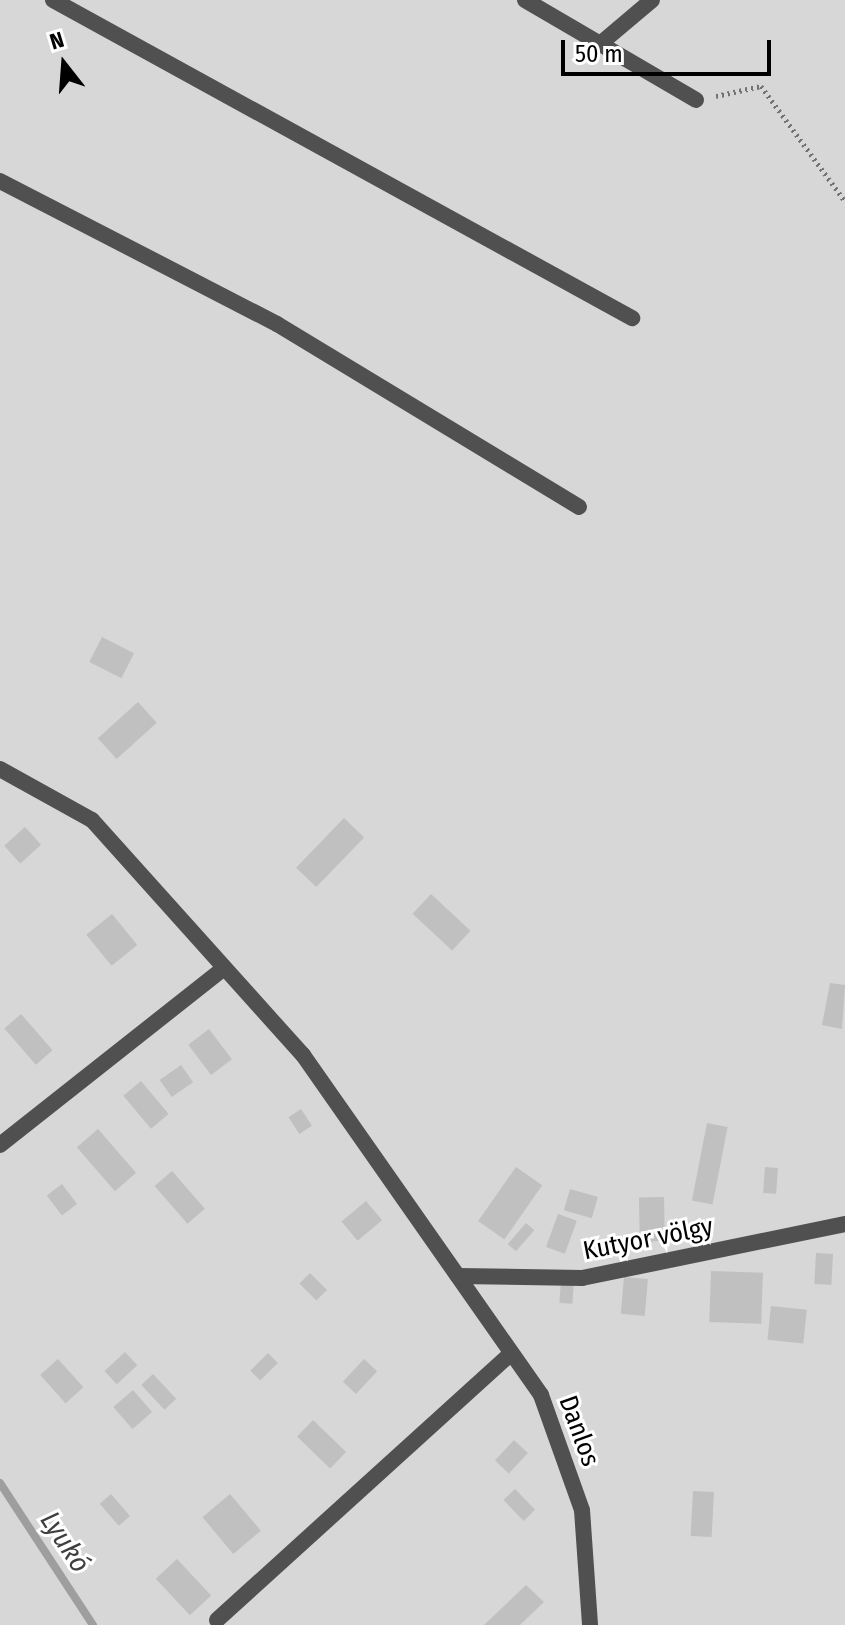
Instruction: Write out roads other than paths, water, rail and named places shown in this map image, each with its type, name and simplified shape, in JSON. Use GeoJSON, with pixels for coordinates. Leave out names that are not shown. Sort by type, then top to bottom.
{"type":"FeatureCollection","features":[{"type":"Feature","properties":{"kind":"street"},"geometry":{"type":"LineString","coordinates":[[53,0],[632,318]]}},
{"type":"Feature","properties":{"kind":"street"},"geometry":{"type":"LineString","coordinates":[[525,0],[696,100]]}},
{"type":"Feature","properties":{"kind":"street"},"geometry":{"type":"LineString","coordinates":[[600,44],[652,0]]}},
{"type":"Feature","properties":{"kind":"street"},"geometry":{"type":"LineString","coordinates":[[0,181],[277,324],[579,507]]}},
{"type":"Feature","properties":{"kind":"street","name":"Danlos"},"geometry":{"type":"LineString","coordinates":[[0,769],[92,820],[303,1055],[541,1395],[582,1510],[590,1625]]}},
{"type":"Feature","properties":{"kind":"street"},"geometry":{"type":"LineString","coordinates":[[0,1145],[223,969]]}},
{"type":"Feature","properties":{"kind":"street","name":"Kutyor völgy"},"geometry":{"type":"LineString","coordinates":[[458,1276],[582,1278],[845,1224]]}},
{"type":"Feature","properties":{"kind":"street"},"geometry":{"type":"LineString","coordinates":[[217,1620],[511,1353]]}},
{"type":"Feature","properties":{"kind":"waterway","name":"Lyukó"},"geometry":{"type":"LineString","coordinates":[[0,1483],[93,1625]]}}]}
